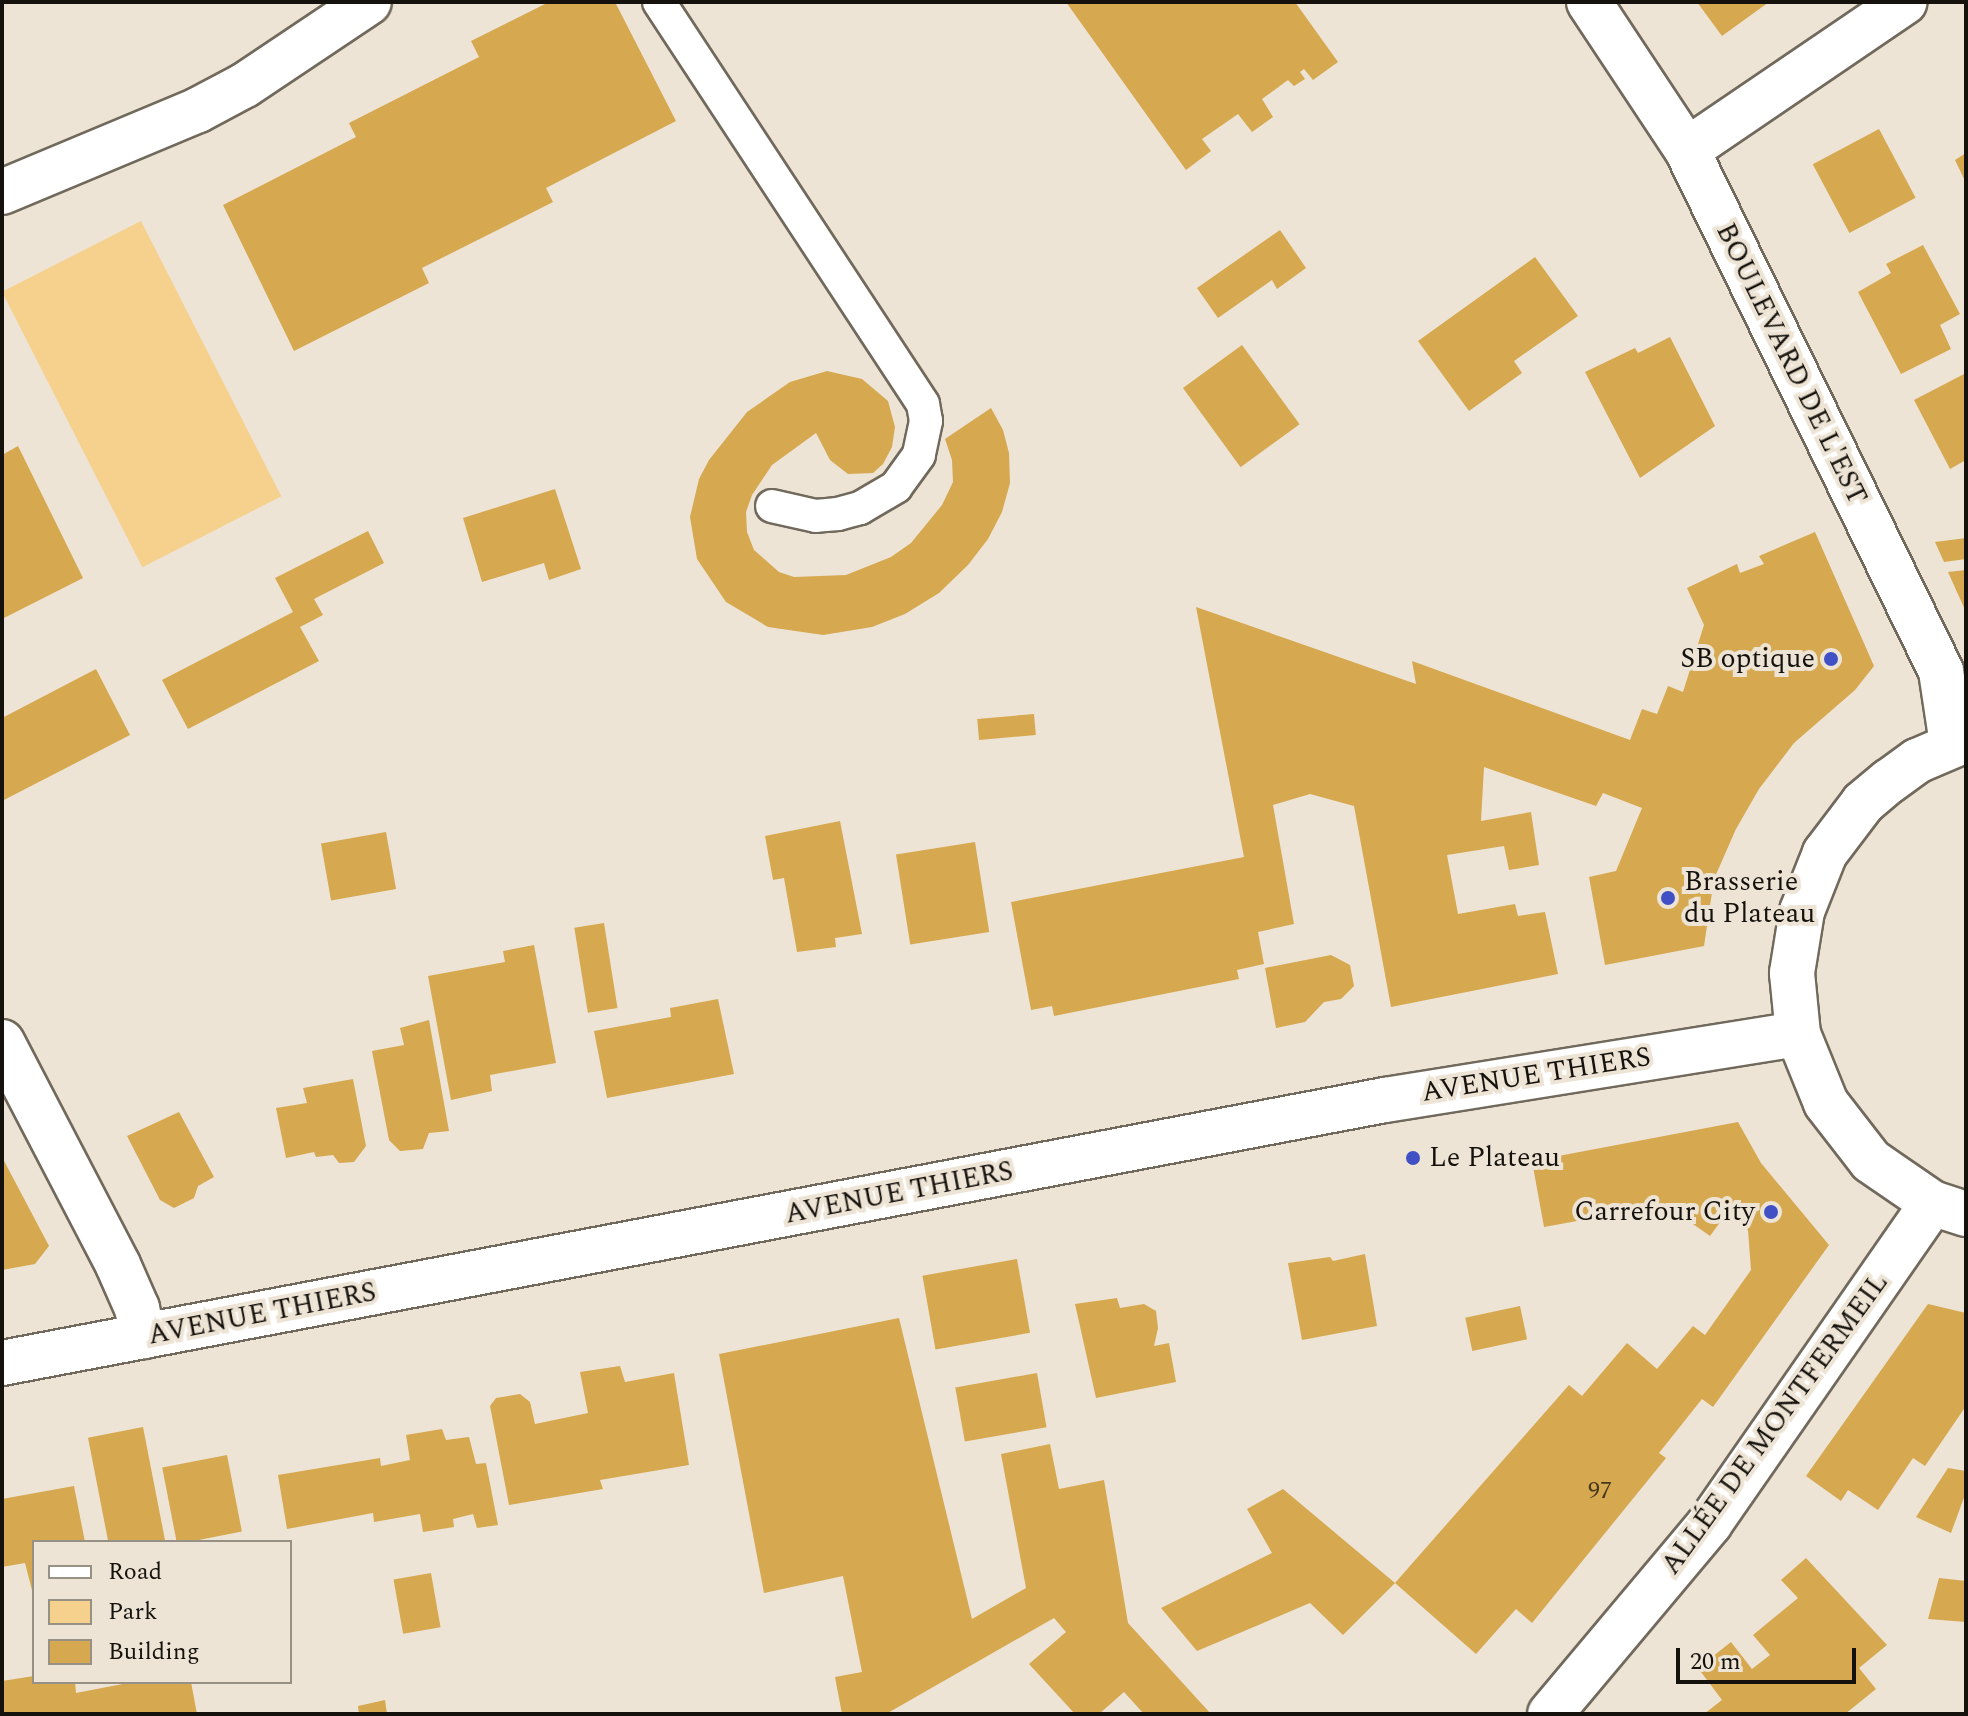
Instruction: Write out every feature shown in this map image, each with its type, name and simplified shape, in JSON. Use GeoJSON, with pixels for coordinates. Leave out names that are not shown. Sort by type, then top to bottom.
{"type":"FeatureCollection","features":[{"type":"Feature","properties":{"kind":"main road"},"geometry":{"type":"LineString","coordinates":[[2,192],[198,110],[245,85],[369,2]]}},
{"type":"Feature","properties":{"kind":"main road","name":"BOULEVARD DE L'EST"},"geometry":{"type":"LineString","coordinates":[[1589,2],[1687,150],[1941,671],[1959,742]]}},
{"type":"Feature","properties":{"kind":"main road"},"geometry":{"type":"LineString","coordinates":[[1687,150],[1905,2]]}},
{"type":"Feature","properties":{"kind":"main road"},"geometry":{"type":"LineString","coordinates":[[1949,1208],[1871,1161],[1826,1103],[1798,1034],[1792,973],[1802,911],[1825,853],[1863,803],[1880,788],[1917,761],[1959,742]]}},
{"type":"Feature","properties":{"kind":"main road","name":"AVENUE THIERS"},"geometry":{"type":"LineString","coordinates":[[2,1363],[1385,1100],[1798,1034]]}},
{"type":"Feature","properties":{"kind":"main road"},"geometry":{"type":"LineString","coordinates":[[2,1042],[118,1265],[137,1308],[143,1336]]}},
{"type":"Feature","properties":{"kind":"main road","name":"ALLÉE DE MONTFERMEIL"},"geometry":{"type":"LineString","coordinates":[[1550,1714],[1710,1523],[1949,1208]]}},
{"type":"Feature","properties":{"kind":"lane"},"geometry":{"type":"LineString","coordinates":[[659,2],[923,404],[926,421],[919,455],[896,487],[860,508],[838,514],[816,516],[772,506]]}},
{"type":"Feature","properties":{"kind":"green space"},"geometry":{"type":"Polygon","coordinates":[[[141,221],[281,496],[142,567],[2,292],[141,221]]]}},
{"type":"Feature","properties":{"kind":"building"},"geometry":{"type":"Polygon","coordinates":[[[549,2],[615,2],[676,121],[546,188],[553,202],[422,268],[429,283],[294,351],[223,205],[356,137],[349,123],[479,57],[471,41],[549,2]]]}},
{"type":"Feature","properties":{"kind":"building"},"geometry":{"type":"Polygon","coordinates":[[[1066,2],[1295,2],[1338,62],[1313,80],[1304,69],[1300,72],[1305,79],[1294,86],[1288,80],[1262,99],[1273,117],[1252,132],[1238,114],[1202,139],[1211,151],[1186,170],[1066,2]]]}},
{"type":"Feature","properties":{"kind":"building"},"geometry":{"type":"Polygon","coordinates":[[[1697,2],[1769,2],[1722,36],[1697,2]]]}},
{"type":"Feature","properties":{"kind":"building"},"geometry":{"type":"Polygon","coordinates":[[[1879,129],[1916,198],[1849,233],[1813,164],[1879,129]]]}},
{"type":"Feature","properties":{"kind":"building"},"geometry":{"type":"Polygon","coordinates":[[[1966,153],[1966,183],[1955,160],[1966,153]]]}},
{"type":"Feature","properties":{"kind":"building"},"geometry":{"type":"Polygon","coordinates":[[[1280,230],[1306,268],[1277,289],[1272,280],[1218,318],[1197,288],[1280,230]]]}},
{"type":"Feature","properties":{"kind":"building"},"geometry":{"type":"Polygon","coordinates":[[[1923,245],[1960,314],[1940,325],[1951,349],[1901,374],[1858,292],[1891,273],[1886,264],[1923,245]]]}},
{"type":"Feature","properties":{"kind":"building"},"geometry":{"type":"Polygon","coordinates":[[[1535,257],[1578,316],[1514,361],[1522,373],[1469,411],[1418,341],[1535,257]]]}},
{"type":"Feature","properties":{"kind":"building"},"geometry":{"type":"Polygon","coordinates":[[[1670,337],[1715,426],[1640,478],[1585,372],[1635,348],[1638,353],[1670,337]]]}},
{"type":"Feature","properties":{"kind":"building"},"geometry":{"type":"Polygon","coordinates":[[[1242,345],[1300,424],[1241,467],[1183,388],[1242,345]]]}},
{"type":"Feature","properties":{"kind":"building"},"geometry":{"type":"Polygon","coordinates":[[[827,371],[862,379],[888,401],[895,427],[892,447],[883,464],[873,473],[848,474],[830,460],[816,433],[772,465],[752,495],[746,512],[747,532],[754,550],[779,572],[794,577],[846,575],[891,557],[911,543],[942,505],[953,482],[952,460],[945,439],[991,408],[1003,430],[1009,453],[1010,483],[1002,512],[988,539],[968,565],[939,593],[905,614],[872,627],[823,635],[768,627],[726,602],[697,559],[690,517],[699,479],[709,460],[747,412],[790,382],[827,371]]]}},
{"type":"Feature","properties":{"kind":"building"},"geometry":{"type":"Polygon","coordinates":[[[1966,373],[1966,460],[1950,469],[1914,400],[1966,373]]]}},
{"type":"Feature","properties":{"kind":"building"},"geometry":{"type":"Polygon","coordinates":[[[18,446],[83,578],[2,619],[2,455],[18,446]]]}},
{"type":"Feature","properties":{"kind":"building"},"geometry":{"type":"Polygon","coordinates":[[[555,489],[581,569],[549,580],[544,563],[482,582],[463,518],[555,489]]]}},
{"type":"Feature","properties":{"kind":"building"},"geometry":{"type":"Polygon","coordinates":[[[368,531],[384,563],[314,599],[323,615],[300,627],[319,661],[188,729],[162,680],[293,612],[275,578],[368,531]]]}},
{"type":"Feature","properties":{"kind":"building"},"geometry":{"type":"Polygon","coordinates":[[[1815,532],[1874,666],[1855,690],[1794,743],[1759,789],[1736,829],[1714,879],[1704,946],[1605,965],[1589,877],[1616,871],[1642,808],[1603,793],[1596,806],[1484,767],[1481,821],[1531,812],[1539,865],[1509,870],[1504,846],[1447,855],[1458,914],[1515,904],[1518,916],[1545,912],[1558,974],[1391,1007],[1354,806],[1310,794],[1273,805],[1294,924],[1258,932],[1264,964],[1237,970],[1239,979],[1054,1016],[1052,1006],[1031,1010],[1011,902],[1244,857],[1196,607],[1416,684],[1412,661],[1630,740],[1642,709],[1657,714],[1668,686],[1683,692],[1704,625],[1687,588],[1737,564],[1740,573],[1764,564],[1759,556],[1815,532]]]}},
{"type":"Feature","properties":{"kind":"building"},"geometry":{"type":"Polygon","coordinates":[[[1966,538],[1966,559],[1944,562],[1935,542],[1966,538]]]}},
{"type":"Feature","properties":{"kind":"building"},"geometry":{"type":"Polygon","coordinates":[[[1966,570],[1966,612],[1948,572],[1966,570]]]}},
{"type":"Feature","properties":{"kind":"building"},"geometry":{"type":"Polygon","coordinates":[[[96,669],[130,735],[2,801],[2,718],[96,669]]]}},
{"type":"Feature","properties":{"kind":"building"},"geometry":{"type":"Polygon","coordinates":[[[1034,714],[1036,735],[979,740],[977,719],[1034,714]]]}},
{"type":"Feature","properties":{"kind":"building"},"geometry":{"type":"Polygon","coordinates":[[[840,821],[862,934],[835,938],[836,947],[797,952],[784,878],[773,880],[765,836],[840,821]]]}},
{"type":"Feature","properties":{"kind":"building"},"geometry":{"type":"Polygon","coordinates":[[[386,832],[396,889],[331,901],[321,843],[386,832]]]}},
{"type":"Feature","properties":{"kind":"building"},"geometry":{"type":"Polygon","coordinates":[[[975,842],[989,932],[910,944],[896,855],[975,842]]]}},
{"type":"Feature","properties":{"kind":"building"},"geometry":{"type":"Polygon","coordinates":[[[604,923],[617,1008],[588,1013],[574,928],[604,923]]]}},
{"type":"Feature","properties":{"kind":"building"},"geometry":{"type":"Polygon","coordinates":[[[534,945],[556,1063],[490,1075],[492,1091],[451,1100],[428,976],[505,962],[503,951],[534,945]]]}},
{"type":"Feature","properties":{"kind":"building"},"geometry":{"type":"Polygon","coordinates":[[[1331,955],[1350,965],[1354,986],[1341,999],[1324,1002],[1305,1022],[1276,1028],[1265,968],[1331,955]]]}},
{"type":"Feature","properties":{"kind":"building"},"geometry":{"type":"Polygon","coordinates":[[[718,999],[734,1074],[607,1098],[594,1031],[671,1017],[670,1008],[718,999]]]}},
{"type":"Feature","properties":{"kind":"building"},"geometry":{"type":"Polygon","coordinates":[[[429,1020],[449,1131],[429,1133],[423,1149],[400,1151],[389,1140],[372,1051],[404,1045],[400,1028],[429,1020]]]}},
{"type":"Feature","properties":{"kind":"building"},"geometry":{"type":"Polygon","coordinates":[[[353,1079],[366,1146],[354,1162],[339,1163],[333,1155],[316,1157],[314,1152],[286,1158],[276,1108],[307,1103],[303,1088],[353,1079]]]}},
{"type":"Feature","properties":{"kind":"building"},"geometry":{"type":"Polygon","coordinates":[[[179,1112],[214,1177],[198,1186],[194,1198],[174,1208],[160,1200],[127,1136],[179,1112]]]}},
{"type":"Feature","properties":{"kind":"building"},"geometry":{"type":"Polygon","coordinates":[[[1738,1122],[1761,1163],[1829,1245],[1713,1407],[1702,1399],[1659,1453],[1666,1458],[1532,1623],[1516,1609],[1476,1654],[1395,1583],[1569,1385],[1582,1396],[1627,1343],[1657,1369],[1693,1326],[1705,1335],[1751,1270],[1748,1230],[1726,1214],[1710,1236],[1666,1205],[1544,1227],[1532,1161],[1738,1122]]]}},
{"type":"Feature","properties":{"kind":"building"},"geometry":{"type":"Polygon","coordinates":[[[2,1157],[49,1246],[35,1264],[2,1270],[2,1157]]]}},
{"type":"Feature","properties":{"kind":"building"},"geometry":{"type":"Polygon","coordinates":[[[1365,1254],[1377,1326],[1302,1340],[1288,1263],[1330,1257],[1333,1261],[1365,1254]]]}},
{"type":"Feature","properties":{"kind":"building"},"geometry":{"type":"Polygon","coordinates":[[[1017,1259],[1030,1333],[935,1350],[922,1276],[1017,1259]]]}},
{"type":"Feature","properties":{"kind":"building"},"geometry":{"type":"Polygon","coordinates":[[[1117,1298],[1120,1308],[1144,1304],[1156,1311],[1158,1328],[1154,1346],[1169,1343],[1176,1382],[1096,1398],[1075,1304],[1117,1298]]]}},
{"type":"Feature","properties":{"kind":"building"},"geometry":{"type":"Polygon","coordinates":[[[1928,1304],[1966,1313],[1966,1406],[1925,1466],[1913,1458],[1878,1510],[1848,1490],[1841,1501],[1806,1476],[1928,1304]]]}},
{"type":"Feature","properties":{"kind":"building"},"geometry":{"type":"Polygon","coordinates":[[[1520,1306],[1527,1339],[1472,1351],[1465,1318],[1520,1306]]]}},
{"type":"Feature","properties":{"kind":"building"},"geometry":{"type":"Polygon","coordinates":[[[899,1318],[972,1619],[1026,1588],[1001,1454],[1050,1444],[1059,1489],[1104,1480],[1128,1623],[1211,1714],[1144,1714],[1124,1692],[1099,1714],[1075,1714],[1029,1664],[1066,1632],[1054,1618],[886,1714],[842,1714],[835,1677],[862,1672],[843,1576],[764,1593],[719,1354],[899,1318]]]}},
{"type":"Feature","properties":{"kind":"building"},"geometry":{"type":"Polygon","coordinates":[[[620,1366],[625,1382],[674,1373],[689,1465],[600,1480],[603,1489],[509,1505],[490,1406],[496,1398],[520,1394],[530,1402],[535,1424],[588,1413],[580,1372],[620,1366]]]}},
{"type":"Feature","properties":{"kind":"building"},"geometry":{"type":"Polygon","coordinates":[[[1037,1373],[1047,1427],[965,1442],[955,1387],[1037,1373]]]}},
{"type":"Feature","properties":{"kind":"building"},"geometry":{"type":"Polygon","coordinates":[[[143,1427],[165,1540],[108,1540],[88,1438],[143,1427]]]}},
{"type":"Feature","properties":{"kind":"building"},"geometry":{"type":"Polygon","coordinates":[[[442,1429],[446,1440],[469,1437],[476,1464],[486,1463],[498,1525],[477,1528],[473,1514],[453,1519],[454,1527],[423,1532],[420,1514],[374,1522],[373,1513],[287,1529],[278,1475],[380,1458],[381,1466],[410,1460],[406,1435],[442,1429]]]}},
{"type":"Feature","properties":{"kind":"building"},"geometry":{"type":"Polygon","coordinates":[[[227,1455],[242,1532],[198,1540],[176,1540],[162,1468],[227,1455]]]}},
{"type":"Feature","properties":{"kind":"building"},"geometry":{"type":"Polygon","coordinates":[[[1948,1468],[1966,1471],[1966,1492],[1951,1533],[1916,1517],[1948,1468]]]}},
{"type":"Feature","properties":{"kind":"building"},"geometry":{"type":"Polygon","coordinates":[[[74,1486],[85,1540],[32,1540],[32,1590],[25,1563],[2,1567],[2,1499],[74,1486]]]}},
{"type":"Feature","properties":{"kind":"building"},"geometry":{"type":"Polygon","coordinates":[[[1283,1489],[1395,1583],[1343,1635],[1310,1603],[1197,1651],[1161,1608],[1272,1553],[1247,1509],[1283,1489]]]}},
{"type":"Feature","properties":{"kind":"building"},"geometry":{"type":"Polygon","coordinates":[[[1806,1558],[1887,1645],[1859,1668],[1876,1689],[1845,1714],[1704,1714],[1722,1700],[1698,1668],[1731,1642],[1752,1669],[1770,1655],[1753,1635],[1798,1598],[1781,1580],[1806,1558]]]}},
{"type":"Feature","properties":{"kind":"building"},"geometry":{"type":"Polygon","coordinates":[[[431,1573],[441,1627],[403,1634],[394,1580],[431,1573]]]}},
{"type":"Feature","properties":{"kind":"building"},"geometry":{"type":"Polygon","coordinates":[[[1939,1578],[1966,1581],[1966,1622],[1928,1619],[1939,1578]]]}},
{"type":"Feature","properties":{"kind":"building"},"geometry":{"type":"Polygon","coordinates":[[[32,1676],[32,1684],[75,1684],[76,1693],[123,1684],[191,1684],[197,1714],[2,1714],[2,1681],[32,1676]]]}},
{"type":"Feature","properties":{"kind":"building"},"geometry":{"type":"Polygon","coordinates":[[[385,1700],[387,1714],[359,1714],[358,1706],[385,1700]]]}},
{"type":"Feature","properties":{"kind":"place","name":"SB optique"},"geometry":{"type":"Point","coordinates":[1831,659]}},
{"type":"Feature","properties":{"kind":"place","name":"Brasserie du Plateau"},"geometry":{"type":"Point","coordinates":[1668,898]}},
{"type":"Feature","properties":{"kind":"place","name":"Le Plateau"},"geometry":{"type":"Point","coordinates":[1413,1158]}},
{"type":"Feature","properties":{"kind":"place","name":"Carrefour City"},"geometry":{"type":"Point","coordinates":[1771,1212]}}]}
